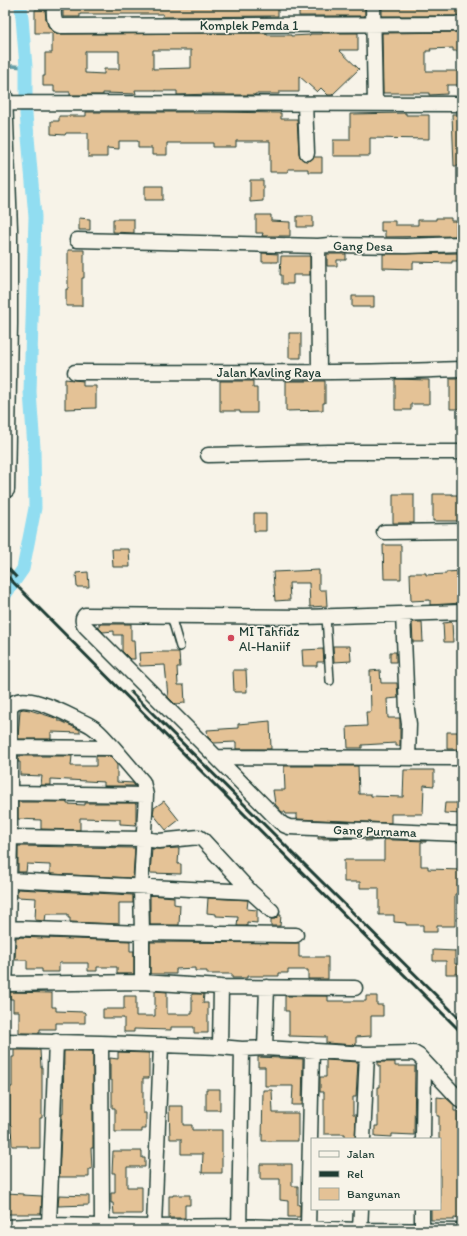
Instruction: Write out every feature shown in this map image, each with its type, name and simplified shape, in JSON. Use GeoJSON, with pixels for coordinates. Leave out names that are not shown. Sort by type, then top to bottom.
{"type":"FeatureCollection","features":[{"type":"Feature","properties":{"kind":"street","name":"Komplek Pemda 1"},"geometry":{"type":"LineString","coordinates":[[54,5],[55,22],[60,26],[462,24]]}},
{"type":"Feature","properties":{"kind":"street"},"geometry":{"type":"LineString","coordinates":[[373,5],[375,104]]}},
{"type":"Feature","properties":{"kind":"street"},"geometry":{"type":"LineString","coordinates":[[5,96],[10,230],[10,376],[6,483]]}},
{"type":"Feature","properties":{"kind":"street"},"geometry":{"type":"LineString","coordinates":[[5,103],[462,104]]}},
{"type":"Feature","properties":{"kind":"street"},"geometry":{"type":"LineString","coordinates":[[305,104],[307,153]]}},
{"type":"Feature","properties":{"kind":"street"},"geometry":{"type":"LineString","coordinates":[[77,240],[318,246]]}},
{"type":"Feature","properties":{"kind":"street","name":"Gang Desa"},"geometry":{"type":"LineString","coordinates":[[319,372],[318,246],[406,246],[462,244]]}},
{"type":"Feature","properties":{"kind":"street","name":"Jalan Kavling Raya"},"geometry":{"type":"LineString","coordinates":[[75,372],[319,372],[462,369]]}},
{"type":"Feature","properties":{"kind":"street"},"geometry":{"type":"LineString","coordinates":[[208,455],[328,452],[462,452]]}},
{"type":"Feature","properties":{"kind":"street"},"geometry":{"type":"LineString","coordinates":[[384,532],[462,531]]}},
{"type":"Feature","properties":{"kind":"street"},"geometry":{"type":"LineString","coordinates":[[462,612],[305,617],[87,614],[83,618],[84,625],[216,757],[462,758]]}},
{"type":"Feature","properties":{"kind":"street"},"geometry":{"type":"LineString","coordinates":[[403,614],[406,710],[410,724],[408,758]]}},
{"type":"Feature","properties":{"kind":"street"},"geometry":{"type":"LineString","coordinates":[[142,982],[141,886],[146,796],[143,782],[114,748],[94,728],[56,708],[41,703],[20,701],[14,703],[10,708],[9,747],[11,793],[8,928],[5,984],[142,982],[220,986],[355,988]]}},
{"type":"Feature","properties":{"kind":"street"},"geometry":{"type":"LineString","coordinates":[[9,747],[114,748]]}},
{"type":"Feature","properties":{"kind":"street","name":"Gang Purnama"},"geometry":{"type":"LineString","coordinates":[[216,757],[280,822],[289,827],[462,834]]}},
{"type":"Feature","properties":{"kind":"street"},"geometry":{"type":"LineString","coordinates":[[11,793],[146,796]]}},
{"type":"Feature","properties":{"kind":"street"},"geometry":{"type":"LineString","coordinates":[[10,837],[144,839],[159,841],[196,837],[200,838],[207,843],[251,892],[272,911]]}},
{"type":"Feature","properties":{"kind":"street"},"geometry":{"type":"LineString","coordinates":[[9,880],[251,892]]}},
{"type":"Feature","properties":{"kind":"street"},"geometry":{"type":"LineString","coordinates":[[8,928],[142,933],[296,935]]}},
{"type":"Feature","properties":{"kind":"street"},"geometry":{"type":"LineString","coordinates":[[220,986],[220,1047]]}},
{"type":"Feature","properties":{"kind":"street"},"geometry":{"type":"LineString","coordinates":[[266,1048],[267,987]]}},
{"type":"Feature","properties":{"kind":"street"},"geometry":{"type":"LineString","coordinates":[[5,1041],[101,1042],[242,1049],[266,1048],[312,1050],[367,1054],[414,1053],[419,1056],[462,1102]]}},
{"type":"Feature","properties":{"kind":"street"},"geometry":{"type":"LineString","coordinates":[[49,1225],[56,1041]]}},
{"type":"Feature","properties":{"kind":"street"},"geometry":{"type":"LineString","coordinates":[[101,1042],[102,1226]]}},
{"type":"Feature","properties":{"kind":"street"},"geometry":{"type":"LineString","coordinates":[[154,1227],[161,1045]]}},
{"type":"Feature","properties":{"kind":"street"},"geometry":{"type":"LineString","coordinates":[[238,1228],[242,1049]]}},
{"type":"Feature","properties":{"kind":"street"},"geometry":{"type":"LineString","coordinates":[[308,1228],[312,1050]]}},
{"type":"Feature","properties":{"kind":"street"},"geometry":{"type":"LineString","coordinates":[[363,1138],[367,1054]]}},
{"type":"Feature","properties":{"kind":"street"},"geometry":{"type":"LineString","coordinates":[[423,1138],[424,1063]]}},
{"type":"Feature","properties":{"kind":"street"},"geometry":{"type":"LineString","coordinates":[[360,1230],[361,1210]]}},
{"type":"Feature","properties":{"kind":"street"},"geometry":{"type":"LineString","coordinates":[[422,1210],[422,1231]]}},
{"type":"Feature","properties":{"kind":"street"},"geometry":{"type":"LineString","coordinates":[[5,1227],[49,1225],[462,1231]]}},
{"type":"Feature","properties":{"kind":"lane"},"geometry":{"type":"LineString","coordinates":[[172,616],[180,647]]}},
{"type":"Feature","properties":{"kind":"lane"},"geometry":{"type":"LineString","coordinates":[[326,616],[330,682]]}},
{"type":"Feature","properties":{"kind":"building"},"geometry":{"type":"Polygon","coordinates":[[[63,5],[278,6],[278,16],[163,17],[163,14],[80,14],[80,17],[63,17],[63,5]]]}},
{"type":"Feature","properties":{"kind":"building"},"geometry":{"type":"Polygon","coordinates":[[[299,5],[365,5],[365,16],[299,16],[299,5]]]}},
{"type":"Feature","properties":{"kind":"building"},"geometry":{"type":"Polygon","coordinates":[[[382,5],[462,5],[462,16],[382,16],[382,5]]]}},
{"type":"Feature","properties":{"kind":"building"},"geometry":{"type":"Polygon","coordinates":[[[35,10],[45,10],[48,26],[53,32],[60,34],[267,33],[267,35],[291,36],[322,33],[358,33],[358,50],[339,50],[359,69],[332,95],[328,95],[321,88],[317,92],[299,76],[299,92],[279,92],[279,94],[177,95],[177,91],[135,90],[136,94],[103,93],[103,95],[70,95],[70,92],[54,92],[54,86],[43,86],[43,76],[45,76],[45,53],[52,53],[52,33],[35,33],[35,10]],[[153,50],[153,69],[191,68],[191,50],[153,50]],[[85,51],[85,73],[104,74],[104,69],[119,69],[119,51],[85,51]]]}},
{"type":"Feature","properties":{"kind":"building"},"geometry":{"type":"Polygon","coordinates":[[[462,32],[462,51],[453,51],[453,48],[430,49],[431,51],[426,51],[426,71],[462,71],[462,85],[447,85],[447,94],[429,95],[429,93],[383,93],[382,33],[462,32]]]}},
{"type":"Feature","properties":{"kind":"building"},"geometry":{"type":"Polygon","coordinates":[[[86,112],[281,113],[281,119],[297,119],[300,157],[307,161],[314,157],[322,157],[322,172],[308,172],[308,169],[288,169],[288,172],[270,172],[270,141],[236,141],[236,147],[213,147],[213,143],[167,143],[167,155],[152,155],[152,148],[138,148],[138,141],[119,141],[119,149],[107,148],[107,157],[88,157],[88,133],[66,133],[65,135],[51,134],[51,121],[59,121],[59,116],[86,116],[86,112]]]}},
{"type":"Feature","properties":{"kind":"building"},"geometry":{"type":"Polygon","coordinates":[[[406,113],[406,115],[429,115],[429,139],[370,138],[370,156],[333,156],[333,140],[350,140],[350,114],[406,113]]]}},
{"type":"Feature","properties":{"kind":"building"},"geometry":{"type":"Polygon","coordinates":[[[452,114],[462,114],[462,166],[454,166],[452,114]]]}},
{"type":"Feature","properties":{"kind":"building"},"geometry":{"type":"Polygon","coordinates":[[[250,180],[263,180],[263,201],[250,202],[250,180]]]}},
{"type":"Feature","properties":{"kind":"building"},"geometry":{"type":"Polygon","coordinates":[[[145,186],[163,186],[163,200],[145,200],[145,186]]]}},
{"type":"Feature","properties":{"kind":"building"},"geometry":{"type":"Polygon","coordinates":[[[256,215],[271,215],[271,221],[290,222],[290,236],[262,236],[263,233],[256,233],[256,215]]]}},
{"type":"Feature","properties":{"kind":"building"},"geometry":{"type":"Polygon","coordinates":[[[297,216],[313,216],[313,227],[297,227],[297,216]]]}},
{"type":"Feature","properties":{"kind":"building"},"geometry":{"type":"Polygon","coordinates":[[[79,218],[90,219],[90,230],[79,230],[79,218]]]}},
{"type":"Feature","properties":{"kind":"building"},"geometry":{"type":"Polygon","coordinates":[[[436,218],[451,218],[451,221],[456,221],[456,236],[385,237],[385,231],[381,231],[381,221],[395,221],[395,225],[418,225],[418,220],[436,220],[436,218]]]}},
{"type":"Feature","properties":{"kind":"building"},"geometry":{"type":"Polygon","coordinates":[[[113,219],[134,219],[134,233],[113,232],[113,219]]]}},
{"type":"Feature","properties":{"kind":"building"},"geometry":{"type":"Polygon","coordinates":[[[68,250],[84,250],[82,306],[66,306],[66,289],[68,289],[68,250]]]}},
{"type":"Feature","properties":{"kind":"building"},"geometry":{"type":"Polygon","coordinates":[[[262,253],[278,254],[278,262],[262,262],[262,253]]]}},
{"type":"Feature","properties":{"kind":"building"},"geometry":{"type":"Polygon","coordinates":[[[462,253],[462,261],[452,261],[452,263],[413,262],[413,269],[383,268],[383,254],[462,253]]]}},
{"type":"Feature","properties":{"kind":"building"},"geometry":{"type":"Polygon","coordinates":[[[327,254],[346,254],[346,260],[337,260],[337,266],[327,266],[327,254]]]}},
{"type":"Feature","properties":{"kind":"building"},"geometry":{"type":"Polygon","coordinates":[[[281,256],[310,256],[310,275],[293,275],[293,284],[282,284],[282,275],[280,275],[281,256]]]}},
{"type":"Feature","properties":{"kind":"building"},"geometry":{"type":"Polygon","coordinates":[[[352,296],[374,296],[374,307],[352,307],[352,296]]]}},
{"type":"Feature","properties":{"kind":"building"},"geometry":{"type":"Polygon","coordinates":[[[289,333],[301,333],[301,358],[289,358],[289,333]]]}},
{"type":"Feature","properties":{"kind":"building"},"geometry":{"type":"Polygon","coordinates":[[[450,378],[462,378],[462,409],[450,409],[450,378]]]}},
{"type":"Feature","properties":{"kind":"building"},"geometry":{"type":"Polygon","coordinates":[[[65,379],[83,381],[83,386],[96,386],[96,408],[65,409],[65,379]]]}},
{"type":"Feature","properties":{"kind":"building"},"geometry":{"type":"Polygon","coordinates":[[[395,379],[429,380],[429,404],[411,404],[411,410],[395,410],[395,379]]]}},
{"type":"Feature","properties":{"kind":"building"},"geometry":{"type":"Polygon","coordinates":[[[220,381],[253,381],[253,388],[257,388],[257,413],[220,411],[220,381]]]}},
{"type":"Feature","properties":{"kind":"building"},"geometry":{"type":"Polygon","coordinates":[[[286,381],[325,381],[325,403],[323,403],[323,410],[286,411],[286,381]]]}},
{"type":"Feature","properties":{"kind":"building"},"geometry":{"type":"Polygon","coordinates":[[[393,494],[414,494],[414,523],[393,523],[393,494]]]}},
{"type":"Feature","properties":{"kind":"building"},"geometry":{"type":"Polygon","coordinates":[[[433,494],[462,495],[462,521],[433,521],[433,494]]]}},
{"type":"Feature","properties":{"kind":"building"},"geometry":{"type":"Polygon","coordinates":[[[254,513],[266,513],[266,531],[254,531],[254,513]]]}},
{"type":"Feature","properties":{"kind":"building"},"geometry":{"type":"Polygon","coordinates":[[[383,545],[401,545],[401,579],[384,579],[383,545]]]}},
{"type":"Feature","properties":{"kind":"building"},"geometry":{"type":"Polygon","coordinates":[[[112,549],[129,549],[130,567],[113,567],[112,549]]]}},
{"type":"Feature","properties":{"kind":"building"},"geometry":{"type":"Polygon","coordinates":[[[319,570],[319,590],[326,590],[327,606],[310,607],[309,583],[289,583],[290,600],[275,601],[273,572],[319,570]]]}},
{"type":"Feature","properties":{"kind":"building"},"geometry":{"type":"Polygon","coordinates":[[[462,571],[462,603],[430,605],[430,600],[411,601],[410,573],[426,573],[426,575],[446,574],[446,572],[462,571]]]}},
{"type":"Feature","properties":{"kind":"building"},"geometry":{"type":"Polygon","coordinates":[[[88,572],[89,587],[77,587],[76,573],[88,572]]]}},
{"type":"Feature","properties":{"kind":"building"},"geometry":{"type":"Polygon","coordinates":[[[412,622],[422,622],[423,642],[413,642],[412,622]]]}},
{"type":"Feature","properties":{"kind":"building"},"geometry":{"type":"Polygon","coordinates":[[[452,622],[453,642],[444,642],[443,623],[452,622]]]}},
{"type":"Feature","properties":{"kind":"building"},"geometry":{"type":"Polygon","coordinates":[[[99,624],[131,624],[131,640],[134,640],[135,659],[130,659],[122,651],[122,635],[114,635],[114,631],[103,632],[99,628],[99,624]]]}},
{"type":"Feature","properties":{"kind":"building"},"geometry":{"type":"Polygon","coordinates":[[[333,646],[350,646],[351,661],[334,662],[333,646]]]}},
{"type":"Feature","properties":{"kind":"building"},"geometry":{"type":"Polygon","coordinates":[[[323,649],[324,662],[317,662],[317,666],[303,666],[302,650],[323,649]]]}},
{"type":"Feature","properties":{"kind":"building"},"geometry":{"type":"Polygon","coordinates":[[[179,652],[180,667],[177,667],[178,685],[184,685],[185,703],[175,704],[168,697],[165,665],[140,666],[139,653],[179,652]]]}},
{"type":"Feature","properties":{"kind":"building"},"geometry":{"type":"Polygon","coordinates":[[[390,652],[396,652],[396,662],[390,662],[390,652]]]}},
{"type":"Feature","properties":{"kind":"building"},"geometry":{"type":"Polygon","coordinates":[[[233,670],[246,670],[247,692],[234,692],[233,670]]]}},
{"type":"Feature","properties":{"kind":"building"},"geometry":{"type":"Polygon","coordinates":[[[380,670],[381,683],[397,683],[398,698],[387,699],[388,718],[400,718],[400,746],[396,746],[396,743],[362,745],[362,748],[348,748],[347,727],[367,726],[366,712],[371,712],[370,671],[380,670]]]}},
{"type":"Feature","properties":{"kind":"building"},"geometry":{"type":"Polygon","coordinates":[[[23,709],[58,719],[58,721],[80,730],[80,733],[51,732],[51,739],[18,739],[20,710],[23,709]]]}},
{"type":"Feature","properties":{"kind":"building"},"geometry":{"type":"Polygon","coordinates":[[[270,721],[271,749],[236,749],[236,742],[214,743],[208,737],[207,730],[238,728],[238,724],[270,721]]]}},
{"type":"Feature","properties":{"kind":"building"},"geometry":{"type":"Polygon","coordinates":[[[447,732],[458,732],[458,738],[462,738],[462,749],[447,749],[447,732]]]}},
{"type":"Feature","properties":{"kind":"building"},"geometry":{"type":"Polygon","coordinates":[[[18,756],[72,756],[71,766],[96,766],[96,756],[110,756],[117,765],[117,782],[133,783],[135,786],[104,786],[104,782],[51,779],[51,785],[41,785],[42,776],[20,775],[20,762],[18,762],[18,756]]]}},
{"type":"Feature","properties":{"kind":"building"},"geometry":{"type":"Polygon","coordinates":[[[284,766],[358,766],[359,794],[371,794],[371,796],[403,797],[404,770],[434,770],[434,786],[424,785],[423,814],[391,814],[391,823],[297,819],[297,814],[286,814],[285,812],[282,812],[275,804],[273,790],[285,790],[284,766]]]}},
{"type":"Feature","properties":{"kind":"building"},"geometry":{"type":"Polygon","coordinates":[[[164,801],[179,820],[166,830],[153,814],[154,808],[164,801]]]}},
{"type":"Feature","properties":{"kind":"building"},"geometry":{"type":"Polygon","coordinates":[[[18,802],[67,802],[67,804],[85,805],[85,803],[136,803],[136,825],[120,824],[120,819],[80,818],[80,830],[41,829],[41,820],[18,819],[18,802]]]}},
{"type":"Feature","properties":{"kind":"building"},"geometry":{"type":"Polygon","coordinates":[[[445,803],[462,803],[462,814],[444,813],[445,803]]]}},
{"type":"Feature","properties":{"kind":"building"},"geometry":{"type":"Polygon","coordinates":[[[318,837],[363,838],[318,839],[318,837]]]}},
{"type":"Feature","properties":{"kind":"building"},"geometry":{"type":"Polygon","coordinates":[[[365,839],[426,841],[421,842],[421,866],[428,866],[428,869],[462,870],[462,894],[455,894],[455,926],[437,926],[437,932],[423,932],[423,925],[406,925],[406,923],[394,922],[394,915],[379,915],[379,888],[360,888],[360,882],[344,882],[344,860],[384,860],[384,840],[365,841],[365,839]]]}},
{"type":"Feature","properties":{"kind":"building"},"geometry":{"type":"Polygon","coordinates":[[[18,846],[135,848],[133,878],[50,874],[50,865],[27,864],[26,872],[18,872],[18,846]]]}},
{"type":"Feature","properties":{"kind":"building"},"geometry":{"type":"Polygon","coordinates":[[[179,848],[178,864],[181,864],[181,874],[150,873],[152,849],[179,848]]]}},
{"type":"Feature","properties":{"kind":"building"},"geometry":{"type":"Polygon","coordinates":[[[17,889],[133,895],[133,903],[119,903],[119,924],[70,922],[68,914],[46,914],[45,921],[35,920],[36,898],[17,897],[17,889]]]}},
{"type":"Feature","properties":{"kind":"building"},"geometry":{"type":"Polygon","coordinates":[[[150,895],[174,897],[174,904],[180,905],[179,925],[150,925],[150,895]]]}},
{"type":"Feature","properties":{"kind":"building"},"geometry":{"type":"Polygon","coordinates":[[[208,898],[248,900],[247,909],[257,910],[257,923],[247,922],[247,926],[237,926],[238,917],[216,916],[216,914],[207,913],[208,898]]]}},
{"type":"Feature","properties":{"kind":"building"},"geometry":{"type":"Polygon","coordinates":[[[281,915],[280,926],[271,926],[271,919],[275,919],[281,915]]]}},
{"type":"Feature","properties":{"kind":"building"},"geometry":{"type":"Polygon","coordinates":[[[16,937],[130,941],[130,951],[134,951],[134,974],[117,974],[117,967],[97,967],[97,971],[88,971],[88,963],[59,963],[59,972],[42,972],[42,969],[27,969],[27,960],[15,960],[16,937]]]}},
{"type":"Feature","properties":{"kind":"building"},"geometry":{"type":"Polygon","coordinates":[[[150,942],[299,943],[299,957],[328,957],[328,979],[308,979],[308,970],[288,970],[288,973],[279,973],[279,976],[247,976],[247,978],[232,978],[232,974],[207,974],[207,971],[195,971],[195,968],[176,969],[176,974],[150,974],[150,942]]]}},
{"type":"Feature","properties":{"kind":"building"},"geometry":{"type":"Polygon","coordinates":[[[433,950],[455,951],[455,964],[462,964],[462,974],[446,974],[446,961],[433,961],[433,950]]]}},
{"type":"Feature","properties":{"kind":"building"},"geometry":{"type":"Polygon","coordinates":[[[155,991],[167,992],[167,1014],[192,1014],[192,994],[204,994],[203,1003],[208,1003],[208,1033],[194,1033],[194,1027],[171,1027],[171,1030],[134,1029],[134,1032],[124,1032],[124,1018],[103,1018],[103,1009],[124,1009],[124,996],[136,996],[136,1016],[155,1016],[155,991]]]}},
{"type":"Feature","properties":{"kind":"building"},"geometry":{"type":"Polygon","coordinates":[[[10,992],[52,993],[52,1007],[56,1007],[56,1011],[84,1012],[85,1023],[56,1023],[56,1029],[40,1029],[40,1033],[19,1033],[19,1011],[13,1011],[13,999],[10,999],[10,992]]]}},
{"type":"Feature","properties":{"kind":"building"},"geometry":{"type":"Polygon","coordinates":[[[285,996],[328,996],[328,1001],[366,1001],[366,996],[377,996],[377,1005],[383,1005],[383,1016],[371,1016],[371,1036],[356,1037],[356,1045],[326,1043],[326,1037],[289,1036],[289,1011],[285,1011],[285,996]]]}},
{"type":"Feature","properties":{"kind":"building"},"geometry":{"type":"Polygon","coordinates":[[[14,1050],[40,1050],[42,1067],[42,1118],[40,1118],[40,1148],[12,1146],[10,1125],[10,1087],[12,1087],[12,1057],[14,1057],[14,1050]]]}},
{"type":"Feature","properties":{"kind":"building"},"geometry":{"type":"Polygon","coordinates":[[[64,1051],[93,1051],[93,1148],[91,1148],[92,1169],[89,1169],[89,1177],[59,1177],[63,1114],[64,1051]]]}},
{"type":"Feature","properties":{"kind":"building"},"geometry":{"type":"Polygon","coordinates":[[[118,1052],[149,1053],[149,1078],[143,1078],[143,1113],[146,1113],[146,1129],[142,1129],[142,1132],[115,1132],[115,1108],[112,1108],[110,1058],[118,1059],[118,1052]]]}},
{"type":"Feature","properties":{"kind":"building"},"geometry":{"type":"Polygon","coordinates":[[[258,1057],[303,1059],[302,1105],[292,1105],[293,1086],[265,1086],[265,1067],[258,1067],[258,1057]]]}},
{"type":"Feature","properties":{"kind":"building"},"geometry":{"type":"Polygon","coordinates":[[[326,1060],[358,1062],[356,1097],[353,1097],[353,1115],[356,1115],[355,1138],[345,1138],[345,1134],[324,1134],[324,1092],[320,1092],[320,1077],[326,1077],[326,1060]]]}},
{"type":"Feature","properties":{"kind":"building"},"geometry":{"type":"Polygon","coordinates":[[[378,1062],[395,1062],[395,1066],[415,1066],[414,1135],[392,1134],[392,1137],[375,1136],[375,1126],[378,1126],[378,1087],[380,1087],[380,1066],[378,1066],[378,1062]]]}},
{"type":"Feature","properties":{"kind":"building"},"geometry":{"type":"Polygon","coordinates":[[[206,1089],[220,1089],[220,1110],[206,1110],[206,1089]]]}},
{"type":"Feature","properties":{"kind":"building"},"geometry":{"type":"Polygon","coordinates":[[[263,1090],[272,1090],[273,1113],[298,1113],[298,1141],[262,1141],[263,1090]]]}},
{"type":"Feature","properties":{"kind":"building"},"geometry":{"type":"Polygon","coordinates":[[[437,1097],[446,1098],[454,1105],[454,1111],[458,1111],[458,1122],[462,1122],[462,1219],[454,1218],[454,1220],[431,1220],[431,1210],[441,1210],[441,1138],[439,1138],[439,1116],[437,1116],[437,1097]]]}},
{"type":"Feature","properties":{"kind":"building"},"geometry":{"type":"Polygon","coordinates":[[[169,1106],[183,1106],[183,1125],[192,1125],[192,1130],[222,1130],[222,1173],[202,1173],[203,1154],[181,1154],[181,1139],[170,1139],[169,1106]]]}},
{"type":"Feature","properties":{"kind":"building"},"geometry":{"type":"Polygon","coordinates":[[[113,1151],[142,1151],[142,1158],[145,1158],[145,1167],[127,1167],[127,1187],[142,1187],[142,1214],[114,1214],[113,1203],[111,1203],[111,1193],[115,1193],[115,1173],[112,1173],[113,1151]]]}},
{"type":"Feature","properties":{"kind":"building"},"geometry":{"type":"Polygon","coordinates":[[[260,1164],[292,1164],[292,1186],[298,1186],[298,1205],[300,1205],[300,1217],[288,1217],[288,1201],[280,1200],[280,1179],[260,1179],[260,1164]]]}},
{"type":"Feature","properties":{"kind":"building"},"geometry":{"type":"Polygon","coordinates":[[[7,1193],[42,1196],[41,1214],[6,1214],[7,1193]]]}},
{"type":"Feature","properties":{"kind":"building"},"geometry":{"type":"Polygon","coordinates":[[[59,1195],[89,1196],[89,1205],[58,1206],[59,1195]]]}},
{"type":"Feature","properties":{"kind":"building"},"geometry":{"type":"Polygon","coordinates":[[[190,1195],[190,1205],[185,1205],[185,1218],[169,1218],[169,1196],[190,1195]]]}},
{"type":"Feature","properties":{"kind":"waterway"},"geometry":{"type":"LineString","coordinates":[[5,595],[23,569],[35,508],[34,448],[30,392],[35,217],[26,114],[26,67],[21,5]]}},
{"type":"Feature","properties":{"kind":"waterway"},"geometry":{"type":"LineString","coordinates":[[12,66],[26,67]]}},
{"type":"Feature","properties":{"kind":"railway"},"geometry":{"type":"LineString","coordinates":[[5,565],[16,577]]}},
{"type":"Feature","properties":{"kind":"railway"},"geometry":{"type":"LineString","coordinates":[[5,574],[462,1033]]}},
{"type":"Feature","properties":{"kind":"railway"},"geometry":{"type":"LineString","coordinates":[[131,692],[462,1021]]}},
{"type":"Feature","properties":{"kind":"place","name":"MI Tahfidz Al-Haniif"},"geometry":{"type":"Point","coordinates":[231,638]}}]}
